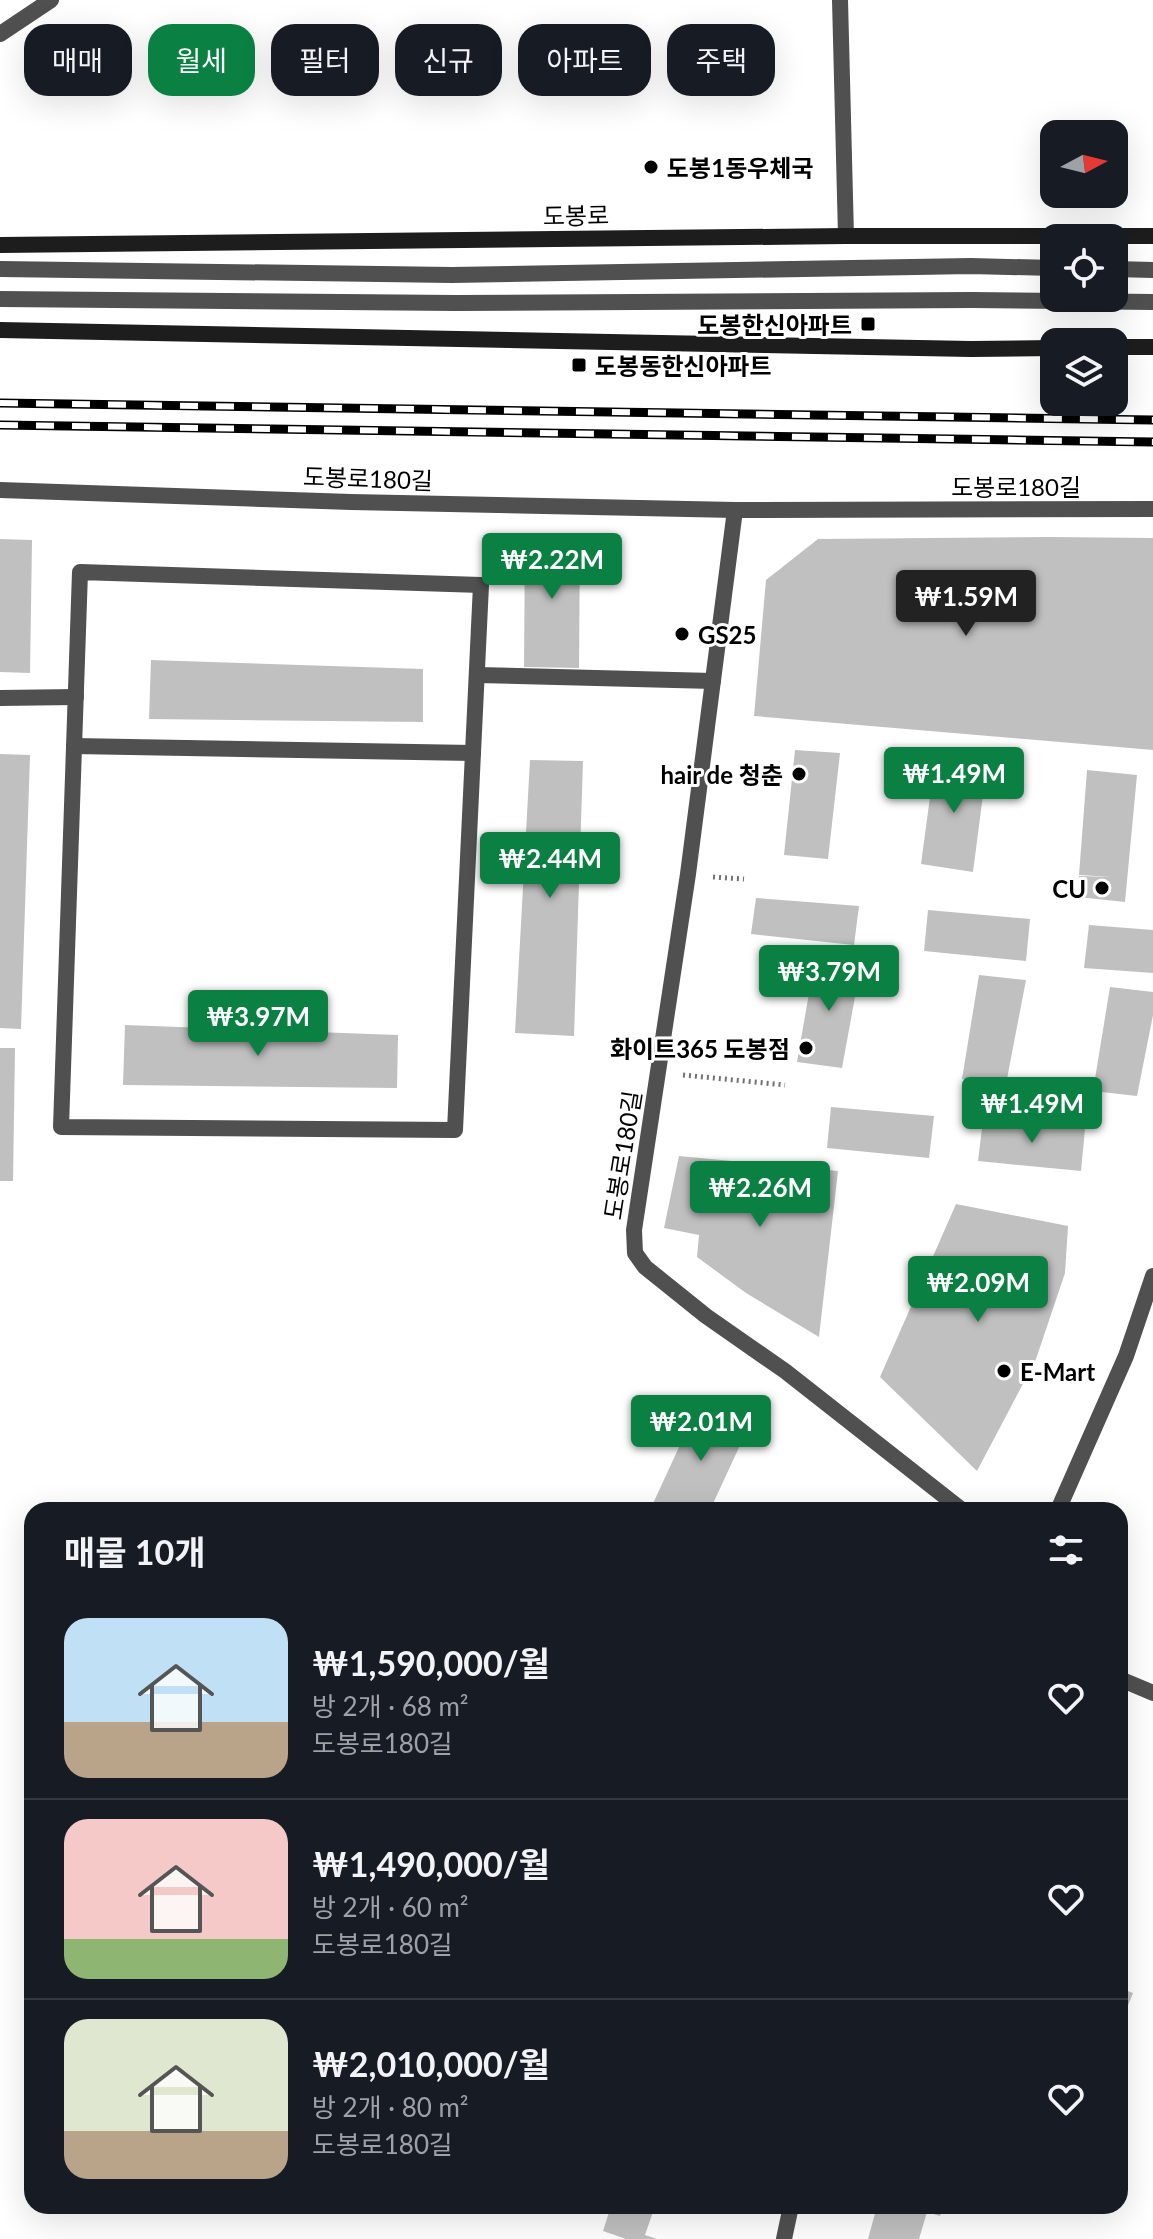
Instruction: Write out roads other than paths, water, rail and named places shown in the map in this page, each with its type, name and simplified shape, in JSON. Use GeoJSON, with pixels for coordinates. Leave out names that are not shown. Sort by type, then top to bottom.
{"type":"FeatureCollection","features":[{"type":"Feature","properties":{"kind":"main road","name":"도봉로"},"geometry":{"type":"LineString","coordinates":[[0,245],[1153,236]]}},
{"type":"Feature","properties":{"kind":"main road"},"geometry":{"type":"LineString","coordinates":[[0,330],[1040,348]]}},
{"type":"Feature","properties":{"kind":"main road"},"geometry":{"type":"LineString","coordinates":[[1128,347],[1153,347]]}},
{"type":"Feature","properties":{"kind":"street"},"geometry":{"type":"LineString","coordinates":[[0,34],[51,0]]}},
{"type":"Feature","properties":{"kind":"street"},"geometry":{"type":"LineString","coordinates":[[840,0],[846,236]]}},
{"type":"Feature","properties":{"kind":"street"},"geometry":{"type":"LineString","coordinates":[[0,269],[452,275],[971,266],[1040,268]]}},
{"type":"Feature","properties":{"kind":"street"},"geometry":{"type":"LineString","coordinates":[[1128,269],[1153,270]]}},
{"type":"Feature","properties":{"kind":"street"},"geometry":{"type":"LineString","coordinates":[[0,299],[440,303],[1153,302]]}},
{"type":"Feature","properties":{"kind":"street","name":"도봉로180길"},"geometry":{"type":"LineString","coordinates":[[0,490],[335,502],[735,510],[1153,509]]}},
{"type":"Feature","properties":{"kind":"street","name":"도봉로180길"},"geometry":{"type":"LineString","coordinates":[[735,510],[659,1073],[634,1230],[635,1253],[640,1261],[706,1316],[785,1371],[952,1502]]}},
{"type":"Feature","properties":{"kind":"street"},"geometry":{"type":"LineString","coordinates":[[80,572],[481,585],[455,1130],[61,1127],[76,697],[80,572]]}},
{"type":"Feature","properties":{"kind":"street"},"geometry":{"type":"LineString","coordinates":[[477,675],[713,681]]}},
{"type":"Feature","properties":{"kind":"street"},"geometry":{"type":"LineString","coordinates":[[0,698],[76,697]]}},
{"type":"Feature","properties":{"kind":"street"},"geometry":{"type":"LineString","coordinates":[[74,746],[473,753]]}},
{"type":"Feature","properties":{"kind":"street"},"geometry":{"type":"LineString","coordinates":[[1062,1502],[1126,1356],[1153,1276]]}},
{"type":"Feature","properties":{"kind":"street"},"geometry":{"type":"LineString","coordinates":[[1128,1682],[1153,1693]]}},
{"type":"Feature","properties":{"kind":"street"},"geometry":{"type":"LineString","coordinates":[[784,2239],[789,2214]]}},
{"type":"Feature","properties":{"kind":"railway"},"geometry":{"type":"LineString","coordinates":[[0,403],[1153,420]]}},
{"type":"Feature","properties":{"kind":"railway"},"geometry":{"type":"LineString","coordinates":[[0,425],[1153,442]]}},
{"type":"Feature","properties":{"kind":"place","name":"도봉1동우체국"},"geometry":{"type":"Point","coordinates":[651,167]}},
{"type":"Feature","properties":{"kind":"place","name":"도봉한신아파트"},"geometry":{"type":"Point","coordinates":[868,324]}},
{"type":"Feature","properties":{"kind":"place","name":"도봉동한신아파트"},"geometry":{"type":"Point","coordinates":[579,365]}},
{"type":"Feature","properties":{"kind":"place","name":"GS25"},"geometry":{"type":"Point","coordinates":[682,634]}},
{"type":"Feature","properties":{"kind":"place","name":"hair de 청춘"},"geometry":{"type":"Point","coordinates":[799,774]}},
{"type":"Feature","properties":{"kind":"place","name":"CU"},"geometry":{"type":"Point","coordinates":[1102,888]}},
{"type":"Feature","properties":{"kind":"place","name":"화이트365 도봉점"},"geometry":{"type":"Point","coordinates":[806,1048]}},
{"type":"Feature","properties":{"kind":"place","name":"E-Mart"},"geometry":{"type":"Point","coordinates":[1004,1371]}}]}
